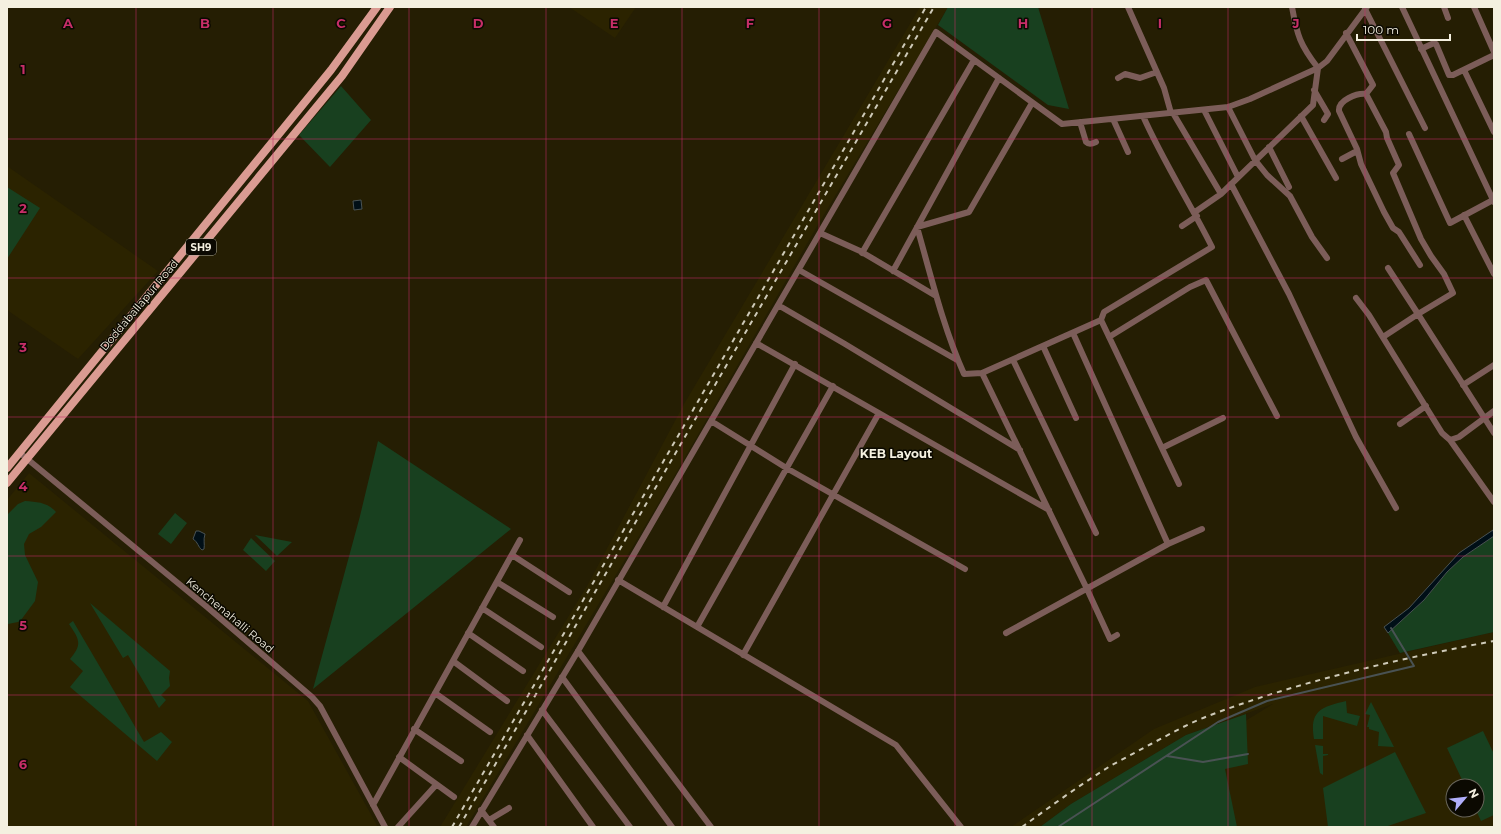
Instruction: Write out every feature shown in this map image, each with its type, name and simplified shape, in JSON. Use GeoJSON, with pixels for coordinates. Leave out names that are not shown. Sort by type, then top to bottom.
{"type":"FeatureCollection","features":[{"type":"Feature","properties":{"kind":"main road","name":"Doddaballapur Road"},"geometry":{"type":"LineString","coordinates":[[7,468],[332,70],[377,7]]}},
{"type":"Feature","properties":{"kind":"main road","name":"Doddaballapur Road"},"geometry":{"type":"LineString","coordinates":[[7,483],[342,76],[390,7]]}},
{"type":"Feature","properties":{"kind":"street"},"geometry":{"type":"LineString","coordinates":[[1128,7],[1164,88],[1172,113],[1220,194]]}},
{"type":"Feature","properties":{"kind":"street"},"geometry":{"type":"LineString","coordinates":[[1182,226],[1231,184],[1313,105],[1318,68],[1307,54],[1297,34],[1292,7]]}},
{"type":"Feature","properties":{"kind":"street"},"geometry":{"type":"LineString","coordinates":[[1402,7],[1494,201],[1450,223],[1409,134]]}},
{"type":"Feature","properties":{"kind":"street"},"geometry":{"type":"LineString","coordinates":[[1444,7],[1448,18]]}},
{"type":"Feature","properties":{"kind":"street"},"geometry":{"type":"LineString","coordinates":[[1422,49],[1434,42],[1449,75],[1453,75],[1464,70],[1494,54],[1474,7]]}},
{"type":"Feature","properties":{"kind":"street"},"geometry":{"type":"LineString","coordinates":[[472,827],[578,651],[936,32],[1062,124],[1228,107],[1250,99],[1318,68],[1327,61],[1346,33],[1366,8],[1425,128]]}},
{"type":"Feature","properties":{"kind":"street"},"geometry":{"type":"LineString","coordinates":[[1346,33],[1372,85],[1366,94]]}},
{"type":"Feature","properties":{"kind":"street"},"geometry":{"type":"LineString","coordinates":[[862,252],[974,60]]}},
{"type":"Feature","properties":{"kind":"street"},"geometry":{"type":"LineString","coordinates":[[1464,70],[1494,132]]}},
{"type":"Feature","properties":{"kind":"street"},"geometry":{"type":"LineString","coordinates":[[1118,78],[1125,74],[1140,78],[1157,72]]}},
{"type":"Feature","properties":{"kind":"street"},"geometry":{"type":"LineString","coordinates":[[893,271],[999,78]]}},
{"type":"Feature","properties":{"kind":"street"},"geometry":{"type":"LineString","coordinates":[[1314,90],[1328,114],[1324,120]]}},
{"type":"Feature","properties":{"kind":"street"},"geometry":{"type":"LineString","coordinates":[[1366,94],[1357,94],[1346,99],[1338,107],[1361,164],[1393,228],[1399,232],[1420,264]]}},
{"type":"Feature","properties":{"kind":"street"},"geometry":{"type":"LineString","coordinates":[[1366,94],[1386,132],[1398,165],[1393,173],[1420,238],[1444,274],[1453,293],[1382,337]]}},
{"type":"Feature","properties":{"kind":"street"},"geometry":{"type":"LineString","coordinates":[[917,227],[969,212],[1032,103]]}},
{"type":"Feature","properties":{"kind":"street"},"geometry":{"type":"LineString","coordinates":[[1228,107],[1255,160],[1267,175],[1290,196],[1312,237],[1327,258]]}},
{"type":"Feature","properties":{"kind":"street"},"geometry":{"type":"LineString","coordinates":[[1204,110],[1238,177]]}},
{"type":"Feature","properties":{"kind":"street"},"geometry":{"type":"LineString","coordinates":[[917,227],[936,296],[957,360],[964,374],[982,374],[1101,320],[1104,312],[1212,247],[1196,214],[1156,146],[1143,116]]}},
{"type":"Feature","properties":{"kind":"street"},"geometry":{"type":"LineString","coordinates":[[1301,116],[1336,178]]}},
{"type":"Feature","properties":{"kind":"street"},"geometry":{"type":"LineString","coordinates":[[1113,119],[1128,152]]}},
{"type":"Feature","properties":{"kind":"street"},"geometry":{"type":"LineString","coordinates":[[1080,122],[1086,142],[1088,144],[1096,142]]}},
{"type":"Feature","properties":{"kind":"street"},"geometry":{"type":"LineString","coordinates":[[1269,147],[1289,187]]}},
{"type":"Feature","properties":{"kind":"street"},"geometry":{"type":"LineString","coordinates":[[1342,158],[1357,151]]}},
{"type":"Feature","properties":{"kind":"street"},"geometry":{"type":"LineString","coordinates":[[1231,184],[1289,294],[1356,437],[1396,508]]}},
{"type":"Feature","properties":{"kind":"street"},"geometry":{"type":"LineString","coordinates":[[1464,216],[1494,274]]}},
{"type":"Feature","properties":{"kind":"street"},"geometry":{"type":"LineString","coordinates":[[820,232],[862,252],[936,296]]}},
{"type":"Feature","properties":{"kind":"street"},"geometry":{"type":"LineString","coordinates":[[1388,268],[1494,433]]}},
{"type":"Feature","properties":{"kind":"street"},"geometry":{"type":"LineString","coordinates":[[798,270],[957,360]]}},
{"type":"Feature","properties":{"kind":"street"},"geometry":{"type":"LineString","coordinates":[[1109,337],[1190,287],[1206,280],[1277,416]]}},
{"type":"Feature","properties":{"kind":"street"},"geometry":{"type":"LineString","coordinates":[[1356,298],[1442,433],[1450,440],[1494,502]]}},
{"type":"Feature","properties":{"kind":"street"},"geometry":{"type":"LineString","coordinates":[[778,305],[1020,450]]}},
{"type":"Feature","properties":{"kind":"street"},"geometry":{"type":"LineString","coordinates":[[1101,320],[1179,484]]}},
{"type":"Feature","properties":{"kind":"street"},"geometry":{"type":"LineString","coordinates":[[1073,333],[1168,544]]}},
{"type":"Feature","properties":{"kind":"street"},"geometry":{"type":"LineString","coordinates":[[756,343],[1049,510]]}},
{"type":"Feature","properties":{"kind":"street"},"geometry":{"type":"LineString","coordinates":[[1042,346],[1076,418]]}},
{"type":"Feature","properties":{"kind":"street"},"geometry":{"type":"LineString","coordinates":[[1013,360],[1096,533]]}},
{"type":"Feature","properties":{"kind":"street"},"geometry":{"type":"LineString","coordinates":[[662,607],[795,364]]}},
{"type":"Feature","properties":{"kind":"street"},"geometry":{"type":"LineString","coordinates":[[1463,385],[1494,365]]}},
{"type":"Feature","properties":{"kind":"street"},"geometry":{"type":"LineString","coordinates":[[982,374],[1088,589],[1110,639],[1117,635]]}},
{"type":"Feature","properties":{"kind":"street"},"geometry":{"type":"LineString","coordinates":[[697,627],[788,469],[833,386]]}},
{"type":"Feature","properties":{"kind":"street"},"geometry":{"type":"LineString","coordinates":[[1400,424],[1426,406]]}},
{"type":"Feature","properties":{"kind":"street"},"geometry":{"type":"LineString","coordinates":[[1450,440],[1459,437],[1494,411]]}},
{"type":"Feature","properties":{"kind":"street"},"geometry":{"type":"LineString","coordinates":[[743,654],[879,413]]}},
{"type":"Feature","properties":{"kind":"street"},"geometry":{"type":"LineString","coordinates":[[1162,448],[1223,418]]}},
{"type":"Feature","properties":{"kind":"street"},"geometry":{"type":"LineString","coordinates":[[711,421],[788,469],[965,569]]}},
{"type":"Feature","properties":{"kind":"street","name":"Kenchenahalli Road"},"geometry":{"type":"LineString","coordinates":[[20,453],[207,607],[312,697],[320,706],[385,827]]}},
{"type":"Feature","properties":{"kind":"street"},"geometry":{"type":"LineString","coordinates":[[1006,633],[1168,544],[1202,529]]}},
{"type":"Feature","properties":{"kind":"street"},"geometry":{"type":"LineString","coordinates":[[373,805],[520,540]]}},
{"type":"Feature","properties":{"kind":"street"},"geometry":{"type":"LineString","coordinates":[[512,555],[568,592]]}},
{"type":"Feature","properties":{"kind":"street"},"geometry":{"type":"LineString","coordinates":[[618,580],[896,745],[961,827]]}},
{"type":"Feature","properties":{"kind":"street"},"geometry":{"type":"LineString","coordinates":[[497,582],[553,617]]}},
{"type":"Feature","properties":{"kind":"street"},"geometry":{"type":"LineString","coordinates":[[482,608],[540,647]]}},
{"type":"Feature","properties":{"kind":"street"},"geometry":{"type":"LineString","coordinates":[[468,633],[523,671]]}},
{"type":"Feature","properties":{"kind":"street"},"geometry":{"type":"LineString","coordinates":[[578,651],[711,827]]}},
{"type":"Feature","properties":{"kind":"street"},"geometry":{"type":"LineString","coordinates":[[453,661],[507,701]]}},
{"type":"Feature","properties":{"kind":"street"},"geometry":{"type":"LineString","coordinates":[[562,677],[672,827]]}},
{"type":"Feature","properties":{"kind":"street"},"geometry":{"type":"LineString","coordinates":[[435,693],[490,732]]}},
{"type":"Feature","properties":{"kind":"street"},"geometry":{"type":"LineString","coordinates":[[542,710],[630,827]]}},
{"type":"Feature","properties":{"kind":"street"},"geometry":{"type":"LineString","coordinates":[[414,729],[461,761]]}},
{"type":"Feature","properties":{"kind":"street"},"geometry":{"type":"LineString","coordinates":[[527,735],[593,827]]}},
{"type":"Feature","properties":{"kind":"street"},"geometry":{"type":"LineString","coordinates":[[399,757],[454,797]]}},
{"type":"Feature","properties":{"kind":"street"},"geometry":{"type":"LineString","coordinates":[[398,827],[436,785]]}},
{"type":"Feature","properties":{"kind":"street"},"geometry":{"type":"LineString","coordinates":[[489,820],[509,808]]}},
{"type":"Feature","properties":{"kind":"street"},"geometry":{"type":"LineString","coordinates":[[481,810],[494,827]]}},
{"type":"Feature","properties":{"kind":"shaded area"},"geometry":{"type":"Polygon","coordinates":[[[569,7],[636,7],[615,38],[569,7]]]}},
{"type":"Feature","properties":{"kind":"shaded area"},"geometry":{"type":"Polygon","coordinates":[[[920,7],[948,7],[816,228],[664,494],[466,827],[440,827],[587,586],[684,404],[920,7]]]}},
{"type":"Feature","properties":{"kind":"shaded area"},"geometry":{"type":"Polygon","coordinates":[[[7,166],[158,271],[78,359],[7,310],[7,166]]]}},
{"type":"Feature","properties":{"kind":"shaded area"},"geometry":{"type":"Polygon","coordinates":[[[361,200],[362,209],[354,210],[353,201],[361,200]]]}},
{"type":"Feature","properties":{"kind":"shaded area"},"geometry":{"type":"Polygon","coordinates":[[[29,473],[308,701],[378,827],[7,827],[7,500],[29,473]]]}},
{"type":"Feature","properties":{"kind":"shaded area"},"geometry":{"type":"Polygon","coordinates":[[[1493,530],[1494,536],[1463,557],[1447,572],[1424,600],[1388,633],[1384,627],[1409,608],[1459,553],[1493,530]]]}},
{"type":"Feature","properties":{"kind":"shaded area"},"geometry":{"type":"Polygon","coordinates":[[[196,531],[205,534],[204,549],[202,550],[193,539],[196,531]]]}},
{"type":"Feature","properties":{"kind":"shaded area"},"geometry":{"type":"Polygon","coordinates":[[[1494,632],[1494,827],[1073,827],[1273,704],[1186,735],[1071,804],[1040,827],[1011,827],[1154,729],[1255,687],[1494,632]]]}},
{"type":"Feature","properties":{"kind":"green space"},"geometry":{"type":"Polygon","coordinates":[[[948,7],[1038,7],[1069,109],[1048,105],[938,25],[948,7]]]}},
{"type":"Feature","properties":{"kind":"green space"},"geometry":{"type":"Polygon","coordinates":[[[341,86],[371,120],[330,167],[299,135],[341,86]]]}},
{"type":"Feature","properties":{"kind":"green space"},"geometry":{"type":"Polygon","coordinates":[[[7,187],[40,208],[7,259],[7,187]]]}},
{"type":"Feature","properties":{"kind":"green space"},"geometry":{"type":"Polygon","coordinates":[[[378,441],[511,529],[313,689],[360,516],[378,441]]]}},
{"type":"Feature","properties":{"kind":"green space"},"geometry":{"type":"Polygon","coordinates":[[[25,501],[45,504],[56,512],[41,527],[29,534],[24,544],[25,555],[38,582],[35,601],[21,620],[8,624],[7,515],[18,504],[25,501]]]}},
{"type":"Feature","properties":{"kind":"green space"},"geometry":{"type":"Polygon","coordinates":[[[175,513],[187,523],[171,544],[158,534],[175,513]]]}},
{"type":"Feature","properties":{"kind":"green space"},"geometry":{"type":"Polygon","coordinates":[[[255,535],[292,542],[277,556],[255,535]]]}},
{"type":"Feature","properties":{"kind":"green space"},"geometry":{"type":"Polygon","coordinates":[[[1494,536],[1494,632],[1400,653],[1388,633],[1424,600],[1447,572],[1463,557],[1494,536]]]}},
{"type":"Feature","properties":{"kind":"green space"},"geometry":{"type":"Polygon","coordinates":[[[251,538],[275,561],[266,571],[243,550],[251,538]]]}},
{"type":"Feature","properties":{"kind":"green space"},"geometry":{"type":"Polygon","coordinates":[[[90,603],[170,671],[170,686],[161,695],[166,700],[159,708],[128,655],[123,658],[90,603]]]}},
{"type":"Feature","properties":{"kind":"green space"},"geometry":{"type":"Polygon","coordinates":[[[73,621],[144,742],[161,732],[172,742],[157,761],[70,687],[83,671],[70,659],[78,645],[77,638],[69,624],[73,621]]]}},
{"type":"Feature","properties":{"kind":"green space"},"geometry":{"type":"Polygon","coordinates":[[[1346,701],[1347,713],[1360,716],[1357,726],[1323,716],[1323,739],[1314,739],[1314,722],[1319,711],[1330,705],[1346,701]]]}},
{"type":"Feature","properties":{"kind":"green space"},"geometry":{"type":"Polygon","coordinates":[[[1371,702],[1394,747],[1378,746],[1379,732],[1367,727],[1370,715],[1365,714],[1371,702]]]}},
{"type":"Feature","properties":{"kind":"green space"},"geometry":{"type":"Polygon","coordinates":[[[1246,714],[1248,764],[1225,769],[1237,827],[1040,827],[1071,804],[1186,735],[1246,714]]]}},
{"type":"Feature","properties":{"kind":"green space"},"geometry":{"type":"Polygon","coordinates":[[[1483,731],[1494,754],[1494,815],[1481,821],[1480,818],[1485,818],[1485,778],[1461,778],[1447,748],[1483,731]]]}},
{"type":"Feature","properties":{"kind":"green space"},"geometry":{"type":"Polygon","coordinates":[[[1315,745],[1323,746],[1323,754],[1328,754],[1323,756],[1323,775],[1320,773],[1315,745]]]}},
{"type":"Feature","properties":{"kind":"green space"},"geometry":{"type":"Polygon","coordinates":[[[1395,752],[1426,813],[1385,827],[1328,827],[1323,788],[1395,752]]]}},
{"type":"Feature","properties":{"kind":"waterway"},"geometry":{"type":"LineString","coordinates":[[1058,827],[1218,722],[1267,701],[1414,666],[1391,628]]}},
{"type":"Feature","properties":{"kind":"waterway"},"geometry":{"type":"LineString","coordinates":[[1167,756],[1203,762],[1248,754]]}},
{"type":"Feature","properties":{"kind":"railway"},"geometry":{"type":"LineString","coordinates":[[452,827],[926,7]]}},
{"type":"Feature","properties":{"kind":"railway"},"geometry":{"type":"LineString","coordinates":[[459,827],[934,7]]}},
{"type":"Feature","properties":{"kind":"railway"},"geometry":{"type":"LineString","coordinates":[[1022,827],[1112,765],[1201,719],[1243,703],[1350,672],[1422,655],[1494,641]]}},
{"type":"Feature","properties":{"kind":"district","name":"KEB Layout"},"geometry":{"type":"Point","coordinates":[896,453]}}]}
